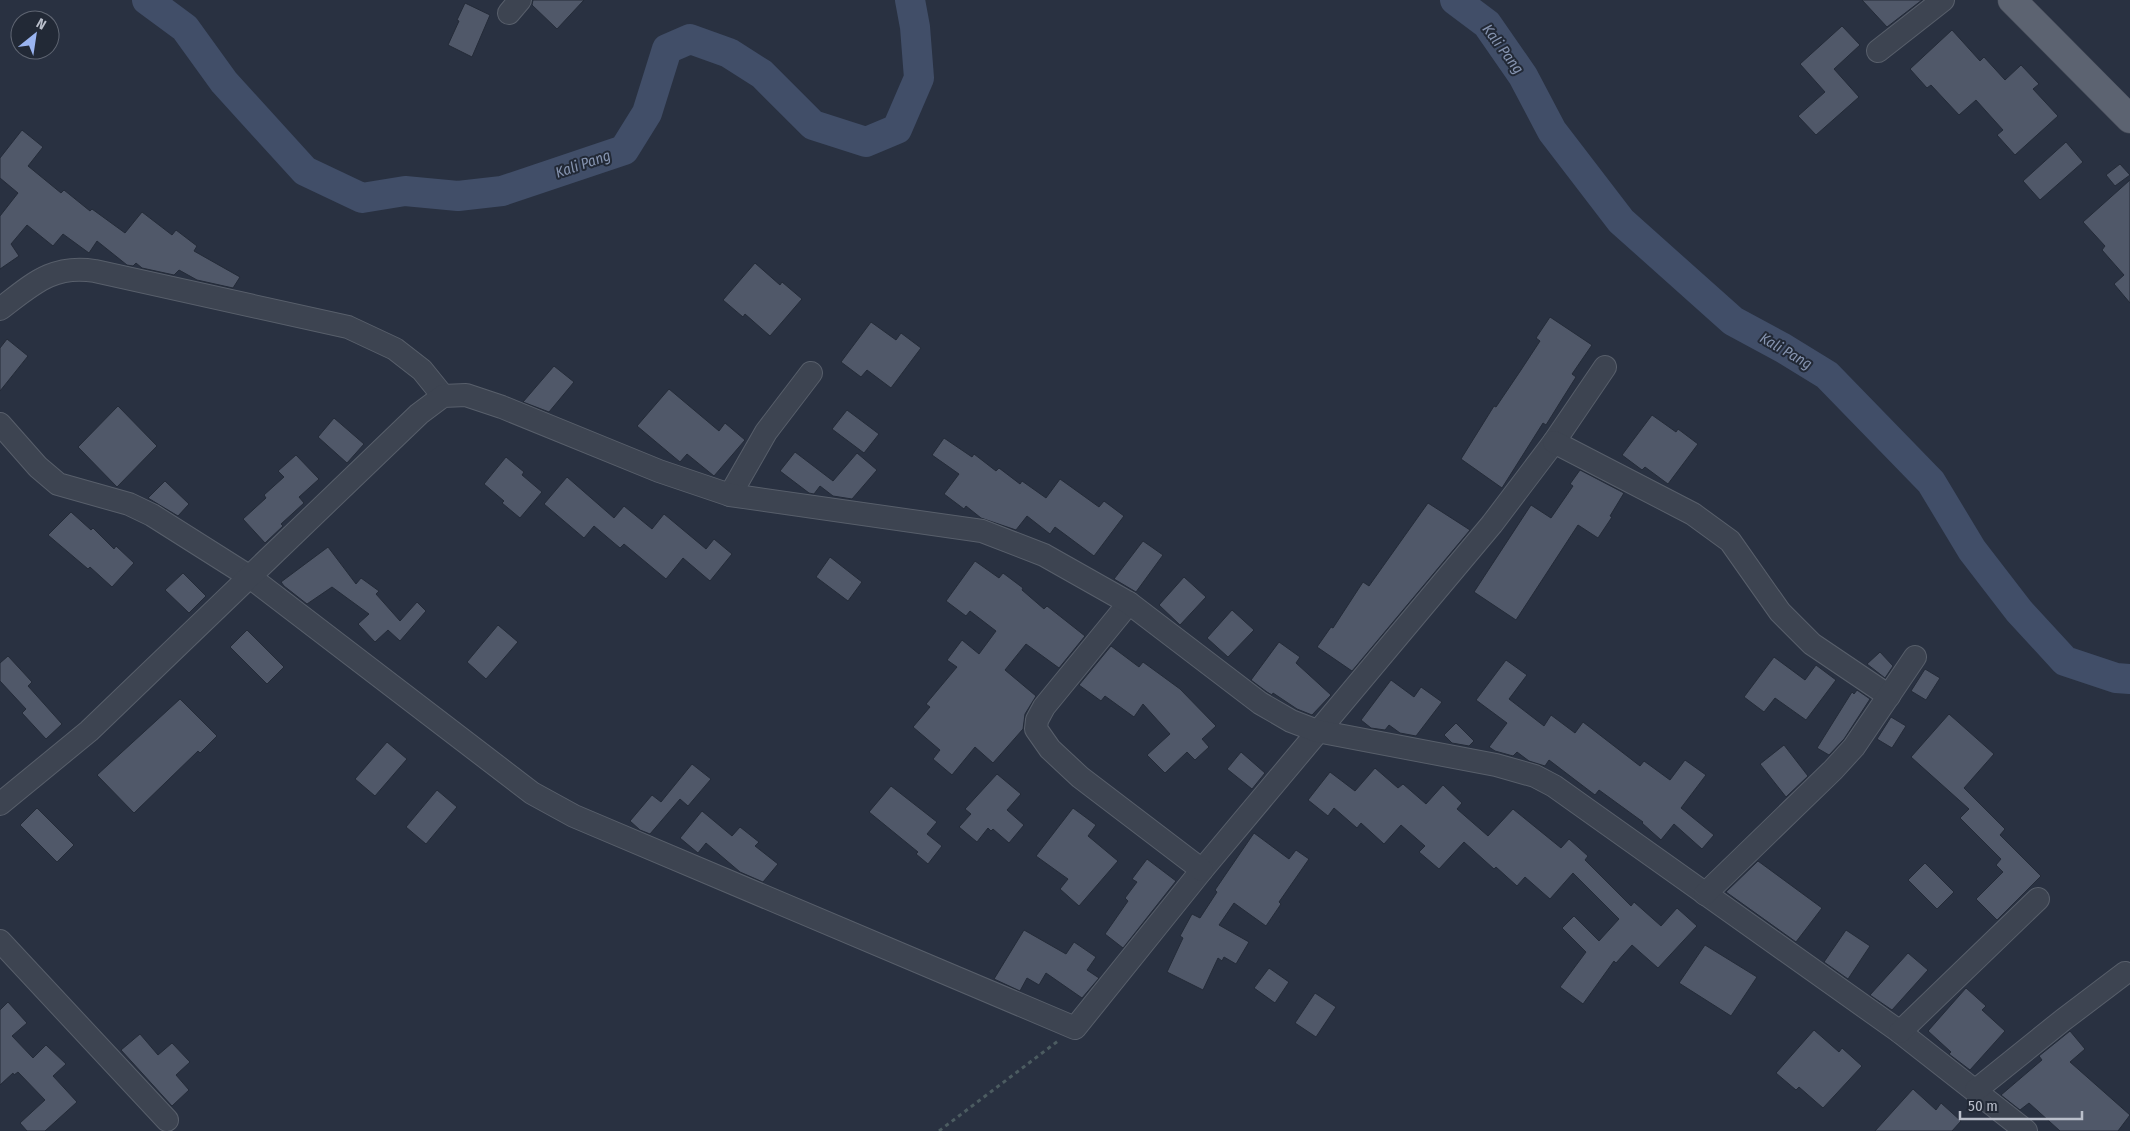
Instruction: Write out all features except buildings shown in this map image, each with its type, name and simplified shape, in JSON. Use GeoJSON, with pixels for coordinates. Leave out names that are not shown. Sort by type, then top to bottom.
{"type":"FeatureCollection","features":[{"type":"Feature","properties":{"kind":"main road"},"geometry":{"type":"LineString","coordinates":[[2012,0],[2130,119]]}},
{"type":"Feature","properties":{"kind":"street"},"geometry":{"type":"LineString","coordinates":[[1878,51],[1943,0]]}},
{"type":"Feature","properties":{"kind":"street"},"geometry":{"type":"LineString","coordinates":[[0,309],[50,274],[72,270],[95,271],[348,327],[396,349],[422,370],[443,396]]}},
{"type":"Feature","properties":{"kind":"street"},"geometry":{"type":"LineString","coordinates":[[0,424],[38,467],[58,484],[129,504],[152,515],[250,577],[532,793],[574,816],[1075,1028],[1317,731],[1492,524],[1554,442],[1605,367]]}},
{"type":"Feature","properties":{"kind":"street"},"geometry":{"type":"LineString","coordinates":[[730,495],[766,432],[811,373]]}},
{"type":"Feature","properties":{"kind":"street"},"geometry":{"type":"LineString","coordinates":[[0,804],[89,731],[419,414],[443,396],[460,395],[478,399],[659,470],[730,495],[982,531],[1044,554],[1129,603],[1260,703],[1291,721],[1317,731],[1496,765],[1535,776],[1554,786],[1900,1032],[2026,1131]]}},
{"type":"Feature","properties":{"kind":"street"},"geometry":{"type":"LineString","coordinates":[[1554,442],[1693,514],[1730,541],[1780,612],[1812,644],[1888,696]]}},
{"type":"Feature","properties":{"kind":"street"},"geometry":{"type":"LineString","coordinates":[[1129,603],[1044,708],[1037,720],[1036,729],[1050,749],[1080,778],[1202,870]]}},
{"type":"Feature","properties":{"kind":"street"},"geometry":{"type":"LineString","coordinates":[[1705,894],[1833,770],[1854,747],[1915,657]]}},
{"type":"Feature","properties":{"kind":"street"},"geometry":{"type":"LineString","coordinates":[[1900,1032],[2038,899]]}},
{"type":"Feature","properties":{"kind":"street"},"geometry":{"type":"LineString","coordinates":[[0,940],[167,1120]]}},
{"type":"Feature","properties":{"kind":"street"},"geometry":{"type":"LineString","coordinates":[[1976,1090],[2062,1020],[2125,973]]}},
{"type":"Feature","properties":{"kind":"path"},"geometry":{"type":"LineString","coordinates":[[939,1131],[1075,1028]]}},
{"type":"Feature","properties":{"kind":"waterway","name":"Kali Pang"},"geometry":{"type":"LineString","coordinates":[[147,0],[185,28],[224,82],[305,171],[362,198],[405,191],[458,196],[502,191],[624,150],[647,113],[667,49],[690,39],[729,53],[762,74],[813,125],[866,142],[897,129],[919,78],[915,27],[910,0]]}},
{"type":"Feature","properties":{"kind":"waterway","name":"Kali Pang"},"geometry":{"type":"LineString","coordinates":[[1455,0],[1487,24],[1523,76],[1552,131],[1621,221],[1733,321],[1827,375],[1931,482],[1972,550],[2019,611],[2065,661],[2116,678],[2130,679]]}}]}
